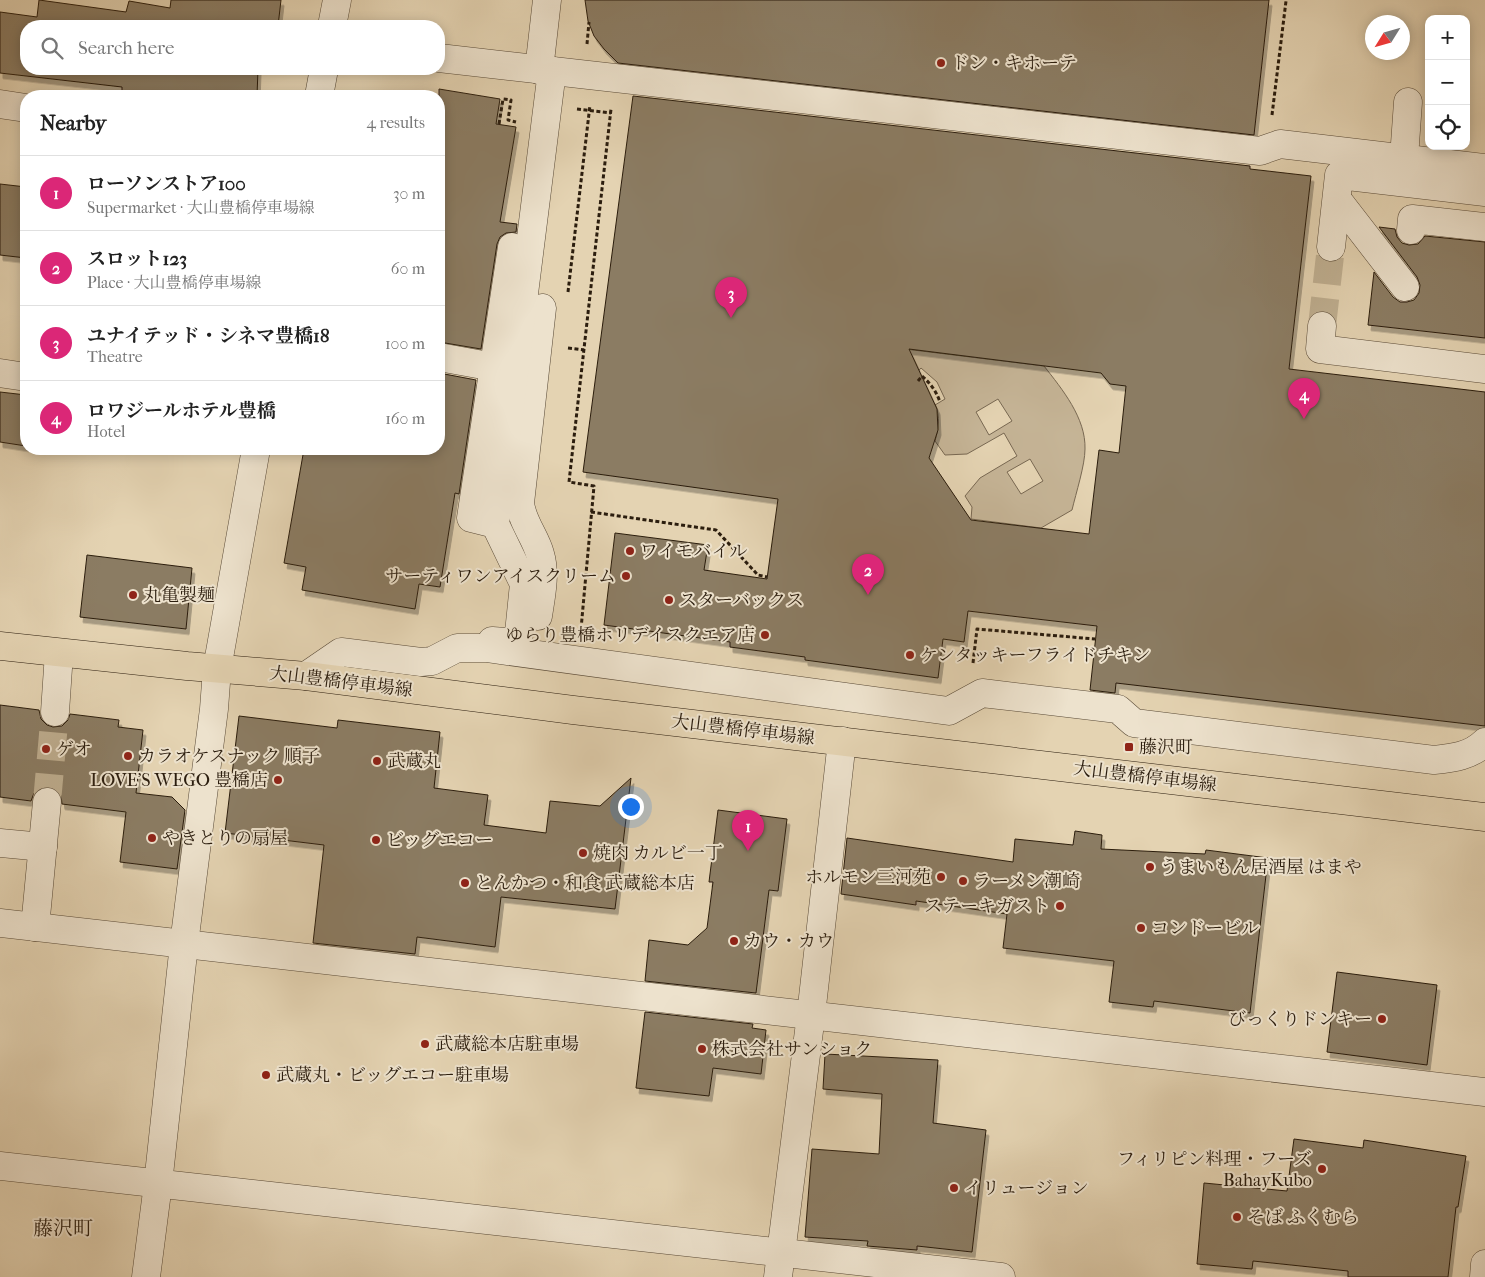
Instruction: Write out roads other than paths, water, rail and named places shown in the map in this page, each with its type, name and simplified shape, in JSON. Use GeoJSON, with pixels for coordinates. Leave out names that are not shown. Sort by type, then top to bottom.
{"type":"FeatureCollection","features":[{"type":"Feature","properties":{"kind":"main road","name":"大山豊橋停車場線"},"geometry":{"type":"LineString","coordinates":[[0,646],[217,669],[295,675],[573,710],[1485,817]]}},
{"type":"Feature","properties":{"kind":"street"},"geometry":{"type":"LineString","coordinates":[[333,20],[337,0]]}},
{"type":"Feature","properties":{"kind":"street"},"geometry":{"type":"LineString","coordinates":[[533,655],[543,574],[540,553],[521,514],[520,503],[553,71],[547,0]]}},
{"type":"Feature","properties":{"kind":"street"},"geometry":{"type":"LineString","coordinates":[[445,59],[1260,151],[1280,144],[1485,168]]}},
{"type":"Feature","properties":{"kind":"street"},"geometry":{"type":"LineString","coordinates":[[495,524],[471,518],[497,367],[536,199],[553,71]]}},
{"type":"Feature","properties":{"kind":"street"},"geometry":{"type":"LineString","coordinates":[[320,90],[323,75]]}},
{"type":"Feature","properties":{"kind":"street"},"geometry":{"type":"LineString","coordinates":[[1404,158],[1408,102]]}},
{"type":"Feature","properties":{"kind":"street"},"geometry":{"type":"LineString","coordinates":[[0,104],[20,107]]}},
{"type":"Feature","properties":{"kind":"street"},"geometry":{"type":"LineString","coordinates":[[1331,247],[1339,176],[1485,192]]}},
{"type":"Feature","properties":{"kind":"street"},"geometry":{"type":"LineString","coordinates":[[295,675],[329,639],[430,647],[448,638],[518,643],[524,584],[495,524],[497,367],[519,198],[536,199]]}},
{"type":"Feature","properties":{"kind":"street"},"geometry":{"type":"LineString","coordinates":[[1336,199],[1404,288]]}},
{"type":"Feature","properties":{"kind":"street"},"geometry":{"type":"LineString","coordinates":[[1411,230],[1412,220],[1485,227]]}},
{"type":"Feature","properties":{"kind":"street"},"geometry":{"type":"LineString","coordinates":[[1322,326],[1320,349],[1485,369]]}},
{"type":"Feature","properties":{"kind":"street"},"geometry":{"type":"LineString","coordinates":[[445,359],[497,367]]}},
{"type":"Feature","properties":{"kind":"street"},"geometry":{"type":"LineString","coordinates":[[0,373],[20,375]]}},
{"type":"Feature","properties":{"kind":"street"},"geometry":{"type":"LineString","coordinates":[[146,1277],[184,944],[214,709],[217,669],[255,455]]}},
{"type":"Feature","properties":{"kind":"street"},"geometry":{"type":"LineString","coordinates":[[295,675],[341,652],[421,662],[432,661],[457,648],[486,648],[949,711],[982,693],[1118,709],[1134,723],[1434,760],[1469,754],[1485,742]]}},
{"type":"Feature","properties":{"kind":"street"},"geometry":{"type":"LineString","coordinates":[[55,712],[59,653]]}},
{"type":"Feature","properties":{"kind":"street"},"geometry":{"type":"LineString","coordinates":[[779,1265],[811,1016],[842,742]]}},
{"type":"Feature","properties":{"kind":"street"},"geometry":{"type":"LineString","coordinates":[[35,927],[47,802]]}},
{"type":"Feature","properties":{"kind":"street"},"geometry":{"type":"LineString","coordinates":[[0,842],[42,847]]}},
{"type":"Feature","properties":{"kind":"street"},"geometry":{"type":"LineString","coordinates":[[0,923],[1485,1092]]}},
{"type":"Feature","properties":{"kind":"street"},"geometry":{"type":"LineString","coordinates":[[0,1166],[158,1184],[779,1265],[1001,1277]]}},
{"type":"Feature","properties":{"kind":"street"},"geometry":{"type":"LineString","coordinates":[[1484,1277],[1485,1264]]}},
{"type":"Feature","properties":{"kind":"tunnel"},"geometry":{"type":"LineString","coordinates":[[1322,326],[1331,247]]}},
{"type":"Feature","properties":{"kind":"tunnel"},"geometry":{"type":"LineString","coordinates":[[47,802],[55,712]]}},
{"type":"Feature","properties":{"kind":"place","name":"ドン・キホーテ"},"geometry":{"type":"Point","coordinates":[941,63]}},
{"type":"Feature","properties":{"kind":"place","name":"ユナイテッド・シネマ豊橋18"},"geometry":{"type":"Point","coordinates":[731,318]}},
{"type":"Feature","properties":{"kind":"place","name":"ロワジールホテル豊橋"},"geometry":{"type":"Point","coordinates":[1304,419]}},
{"type":"Feature","properties":{"kind":"place","name":"ワイモバイル"},"geometry":{"type":"Point","coordinates":[630,551]}},
{"type":"Feature","properties":{"kind":"place","name":"サーティワンアイスクリーム"},"geometry":{"type":"Point","coordinates":[626,576]}},
{"type":"Feature","properties":{"kind":"place","name":"丸亀製麺"},"geometry":{"type":"Point","coordinates":[133,595]}},
{"type":"Feature","properties":{"kind":"place","name":"スロット123"},"geometry":{"type":"Point","coordinates":[868,595]}},
{"type":"Feature","properties":{"kind":"place","name":"スターバックス"},"geometry":{"type":"Point","coordinates":[669,600]}},
{"type":"Feature","properties":{"kind":"place","name":"ゆらり豊橋ホリデイスクエア店"},"geometry":{"type":"Point","coordinates":[765,635]}},
{"type":"Feature","properties":{"kind":"place","name":"ケンタッキーフライドチキン"},"geometry":{"type":"Point","coordinates":[910,655]}},
{"type":"Feature","properties":{"kind":"place","name":"藤沢町"},"geometry":{"type":"Point","coordinates":[1129,747]}},
{"type":"Feature","properties":{"kind":"place","name":"ゲオ"},"geometry":{"type":"Point","coordinates":[46,749]}},
{"type":"Feature","properties":{"kind":"place","name":"カラオケスナック 順子"},"geometry":{"type":"Point","coordinates":[128,756]}},
{"type":"Feature","properties":{"kind":"place","name":"武蔵丸"},"geometry":{"type":"Point","coordinates":[377,761]}},
{"type":"Feature","properties":{"kind":"place","name":"LOVE'S WEGO 豊橋店"},"geometry":{"type":"Point","coordinates":[278,780]}},
{"type":"Feature","properties":{"kind":"place","name":"やきとりの扇屋"},"geometry":{"type":"Point","coordinates":[152,838]}},
{"type":"Feature","properties":{"kind":"place","name":"ビッグエコー"},"geometry":{"type":"Point","coordinates":[376,840]}},
{"type":"Feature","properties":{"kind":"place","name":"ローソンストア100"},"geometry":{"type":"Point","coordinates":[748,851]}},
{"type":"Feature","properties":{"kind":"place","name":"焼肉 カルビ一丁"},"geometry":{"type":"Point","coordinates":[583,853]}},
{"type":"Feature","properties":{"kind":"place","name":"うまいもん居酒屋 はまや"},"geometry":{"type":"Point","coordinates":[1150,867]}},
{"type":"Feature","properties":{"kind":"place","name":"ホルモン三河苑"},"geometry":{"type":"Point","coordinates":[941,877]}},
{"type":"Feature","properties":{"kind":"place","name":"ラーメン潮崎"},"geometry":{"type":"Point","coordinates":[963,881]}},
{"type":"Feature","properties":{"kind":"place","name":"とんかつ・和食 武蔵総本店"},"geometry":{"type":"Point","coordinates":[465,883]}},
{"type":"Feature","properties":{"kind":"place","name":"ステーキガスト"},"geometry":{"type":"Point","coordinates":[1060,906]}},
{"type":"Feature","properties":{"kind":"place","name":"コンドービル"},"geometry":{"type":"Point","coordinates":[1141,928]}},
{"type":"Feature","properties":{"kind":"place","name":"カウ・カウ"},"geometry":{"type":"Point","coordinates":[734,941]}},
{"type":"Feature","properties":{"kind":"place","name":"びっくりドンキー"},"geometry":{"type":"Point","coordinates":[1382,1019]}},
{"type":"Feature","properties":{"kind":"place","name":"武蔵総本店駐車場"},"geometry":{"type":"Point","coordinates":[425,1044]}},
{"type":"Feature","properties":{"kind":"place","name":"株式会社サンショク"},"geometry":{"type":"Point","coordinates":[702,1049]}},
{"type":"Feature","properties":{"kind":"place","name":"武蔵丸・ビッグエコー駐車場"},"geometry":{"type":"Point","coordinates":[266,1075]}},
{"type":"Feature","properties":{"kind":"place","name":"フィリピン料理・フーズ BahayKubo"},"geometry":{"type":"Point","coordinates":[1322,1169]}},
{"type":"Feature","properties":{"kind":"place","name":"イリュージョン"},"geometry":{"type":"Point","coordinates":[954,1188]}},
{"type":"Feature","properties":{"kind":"place","name":"そば ふくむら"},"geometry":{"type":"Point","coordinates":[1237,1217]}},
{"type":"Feature","properties":{"kind":"district","name":"藤沢町"},"geometry":{"type":"Point","coordinates":[63,1228]}}]}
